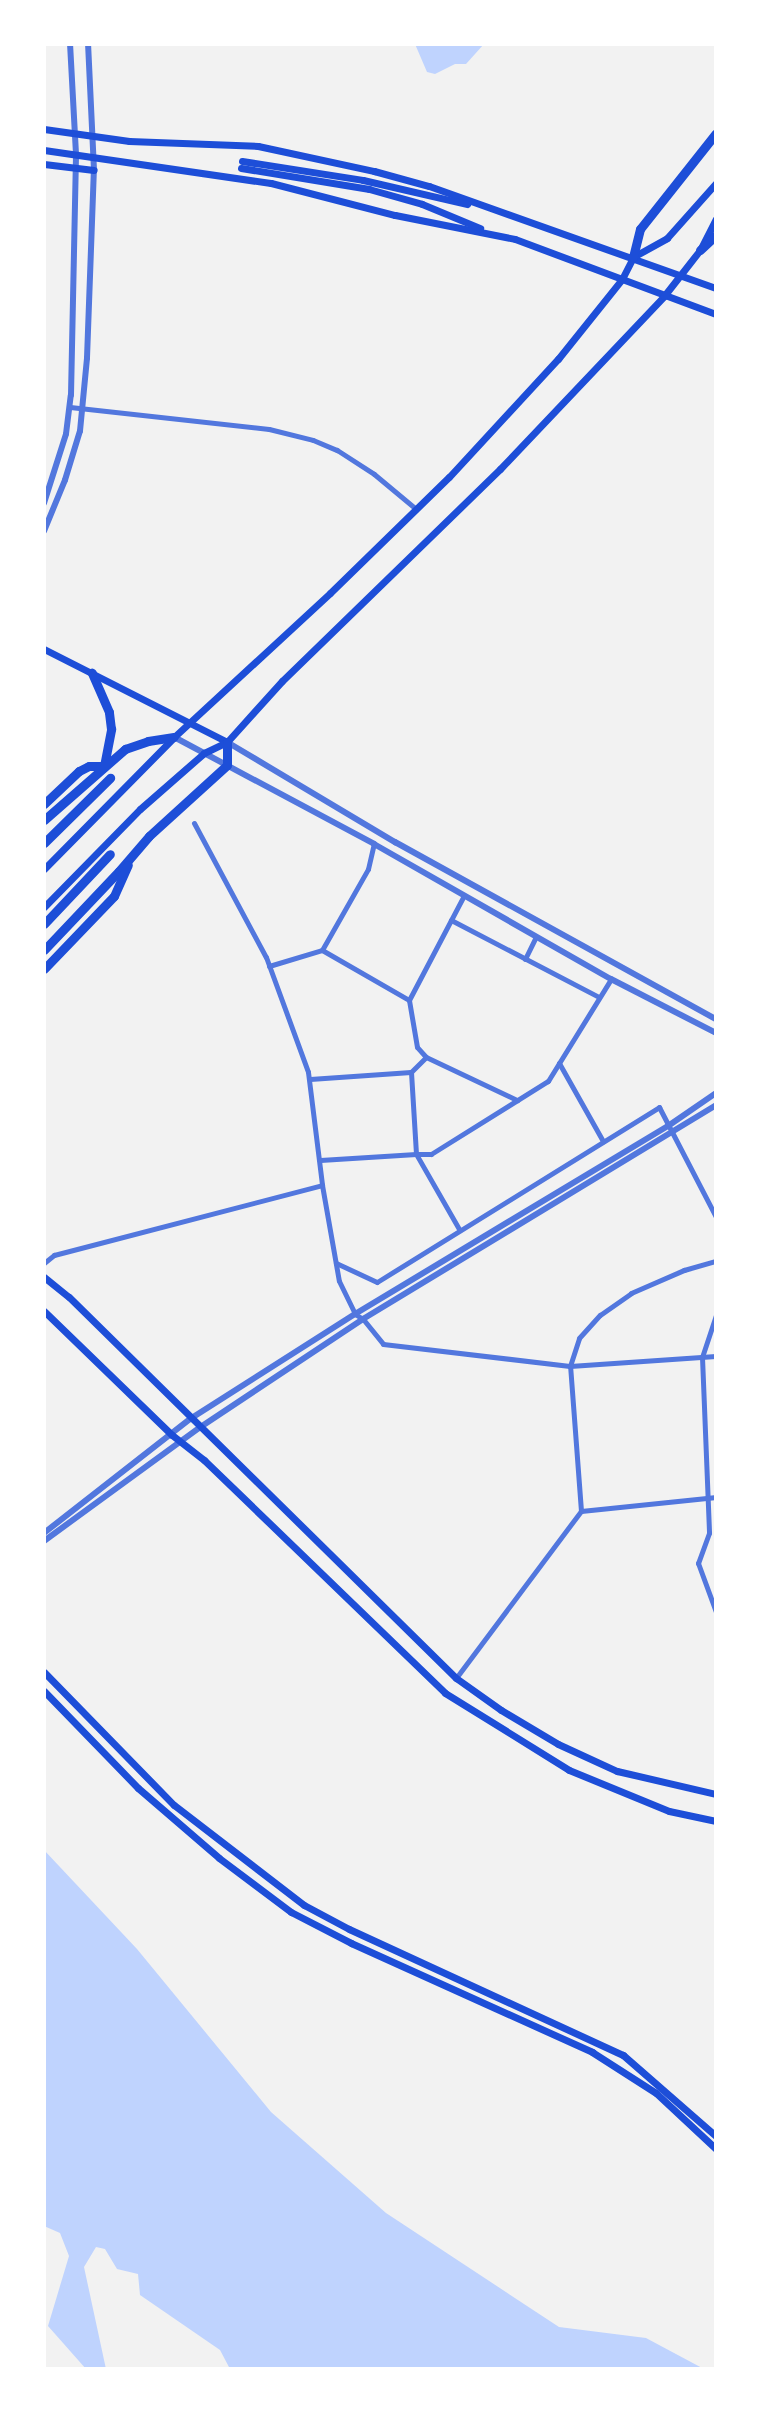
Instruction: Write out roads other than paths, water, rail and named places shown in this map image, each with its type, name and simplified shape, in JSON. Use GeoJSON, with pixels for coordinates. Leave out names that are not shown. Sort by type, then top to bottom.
{"type":"FeatureCollection","features":[{"type":"Feature","properties":{"kind":"highway"},"geometry":{"type":"LineString","coordinates":[[696,162],[716,133]]}},
{"type":"Feature","properties":{"kind":"highway"},"geometry":{"type":"LineString","coordinates":[[633,257],[640,229],[716,139]]}},
{"type":"Feature","properties":{"kind":"highway"},"geometry":{"type":"LineString","coordinates":[[700,250],[716,235]]}},
{"type":"Feature","properties":{"kind":"highway"},"geometry":{"type":"LineString","coordinates":[[92,673],[109,712],[111,729],[104,766]]}},
{"type":"Feature","properties":{"kind":"highway"},"geometry":{"type":"LineString","coordinates":[[44,820],[125,749],[148,741],[174,737]]}},
{"type":"Feature","properties":{"kind":"highway"},"geometry":{"type":"LineString","coordinates":[[44,950],[149,836],[227,765],[228,741]]}},
{"type":"Feature","properties":{"kind":"highway"},"geometry":{"type":"LineString","coordinates":[[44,804],[79,771],[89,766],[104,766]]}},
{"type":"Feature","properties":{"kind":"highway"},"geometry":{"type":"LineString","coordinates":[[44,843],[110,778]]}},
{"type":"Feature","properties":{"kind":"highway"},"geometry":{"type":"LineString","coordinates":[[44,924],[110,854]]}},
{"type":"Feature","properties":{"kind":"highway"},"geometry":{"type":"LineString","coordinates":[[44,968],[114,896],[130,858]]}},
{"type":"Feature","properties":{"kind":"main road"},"geometry":{"type":"LineString","coordinates":[[44,129],[177,145],[258,146],[385,174],[429,186],[716,288]]}},
{"type":"Feature","properties":{"kind":"main road"},"geometry":{"type":"LineString","coordinates":[[44,150],[271,183],[395,215],[495,234]]}},
{"type":"Feature","properties":{"kind":"main road"},"geometry":{"type":"LineString","coordinates":[[44,164],[94,170]]}},
{"type":"Feature","properties":{"kind":"main road"},"geometry":{"type":"LineString","coordinates":[[488,209],[351,178],[242,164],[369,189],[450,213],[495,234],[716,314]]}},
{"type":"Feature","properties":{"kind":"main road"},"geometry":{"type":"LineString","coordinates":[[44,869],[174,737],[416,509],[558,359],[622,278],[633,257],[667,238],[716,183]]}},
{"type":"Feature","properties":{"kind":"main road"},"geometry":{"type":"LineString","coordinates":[[44,907],[140,809],[204,753],[228,741],[282,681],[500,470],[663,296],[700,250],[716,219]]}},
{"type":"Feature","properties":{"kind":"main road"},"geometry":{"type":"LineString","coordinates":[[44,649],[228,741]]}},
{"type":"Feature","properties":{"kind":"main road"},"geometry":{"type":"LineString","coordinates":[[44,1277],[69,1297],[199,1428],[456,1678],[501,1710],[558,1744],[617,1771],[716,1794]]}},
{"type":"Feature","properties":{"kind":"main road"},"geometry":{"type":"LineString","coordinates":[[44,1311],[445,1693],[569,1770],[669,1811],[716,1821]]}},
{"type":"Feature","properties":{"kind":"main road"},"geometry":{"type":"LineString","coordinates":[[44,1672],[174,1805],[304,1905],[624,2055],[716,2136]]}},
{"type":"Feature","properties":{"kind":"main road"},"geometry":{"type":"LineString","coordinates":[[44,1691],[138,1788],[219,1858],[291,1912],[351,1943],[592,2052],[656,2093],[716,2149]]}},
{"type":"Feature","properties":{"kind":"street"},"geometry":{"type":"LineString","coordinates":[[44,503],[66,434],[70,407],[75,301],[76,154],[70,44]]}},
{"type":"Feature","properties":{"kind":"street"},"geometry":{"type":"LineString","coordinates":[[44,531],[65,480],[80,431],[91,301],[94,170],[88,44]]}},
{"type":"Feature","properties":{"kind":"street"},"geometry":{"type":"LineString","coordinates":[[70,407],[269,429],[313,440],[337,450],[374,474],[416,509]]}},
{"type":"Feature","properties":{"kind":"street"},"geometry":{"type":"LineString","coordinates":[[174,737],[374,844],[611,979],[716,1032]]}},
{"type":"Feature","properties":{"kind":"street"},"geometry":{"type":"LineString","coordinates":[[228,741],[396,842],[716,1019]]}},
{"type":"Feature","properties":{"kind":"street"},"geometry":{"type":"LineString","coordinates":[[194,822],[270,966],[310,1079],[322,1185],[339,1281],[355,1314],[363,1319],[383,1344],[570,1366],[716,1356]]}},
{"type":"Feature","properties":{"kind":"street"},"geometry":{"type":"LineString","coordinates":[[270,966],[322,950],[368,869],[374,844]]}},
{"type":"Feature","properties":{"kind":"street"},"geometry":{"type":"LineString","coordinates":[[463,897],[409,1000],[417,1047],[426,1057],[517,1100]]}},
{"type":"Feature","properties":{"kind":"street"},"geometry":{"type":"LineString","coordinates":[[451,920],[599,997]]}},
{"type":"Feature","properties":{"kind":"street"},"geometry":{"type":"LineString","coordinates":[[526,959],[536,936]]}},
{"type":"Feature","properties":{"kind":"street"},"geometry":{"type":"LineString","coordinates":[[322,950],[409,1000]]}},
{"type":"Feature","properties":{"kind":"street"},"geometry":{"type":"LineString","coordinates":[[320,1160],[431,1154],[548,1081],[611,979]]}},
{"type":"Feature","properties":{"kind":"street"},"geometry":{"type":"LineString","coordinates":[[310,1079],[411,1072],[426,1057]]}},
{"type":"Feature","properties":{"kind":"street"},"geometry":{"type":"LineString","coordinates":[[559,1063],[603,1141]]}},
{"type":"Feature","properties":{"kind":"street"},"geometry":{"type":"LineString","coordinates":[[411,1072],[416,1154],[459,1229]]}},
{"type":"Feature","properties":{"kind":"street"},"geometry":{"type":"LineString","coordinates":[[44,1533],[190,1419],[355,1314],[668,1126],[716,1093]]}},
{"type":"Feature","properties":{"kind":"street"},"geometry":{"type":"LineString","coordinates":[[44,1541],[199,1428],[363,1319],[716,1105]]}},
{"type":"Feature","properties":{"kind":"street"},"geometry":{"type":"LineString","coordinates":[[336,1263],[377,1282],[659,1107],[716,1217]]}},
{"type":"Feature","properties":{"kind":"street"},"geometry":{"type":"LineString","coordinates":[[44,1263],[54,1255],[322,1185]]}},
{"type":"Feature","properties":{"kind":"street"},"geometry":{"type":"LineString","coordinates":[[456,1678],[582,1511],[570,1366],[579,1338],[600,1315],[631,1293],[684,1270],[716,1261]]}},
{"type":"Feature","properties":{"kind":"street"},"geometry":{"type":"LineString","coordinates":[[716,1315],[702,1357],[709,1532],[698,1563],[716,1612]]}},
{"type":"Feature","properties":{"kind":"street"},"geometry":{"type":"LineString","coordinates":[[582,1511],[716,1497]]}},
{"type":"Feature","properties":{"kind":"water"},"geometry":{"type":"Polygon","coordinates":[[[415,44],[484,44],[466,64],[455,64],[435,74],[427,72],[415,44]]]}},
{"type":"Feature","properties":{"kind":"water"},"geometry":{"type":"Polygon","coordinates":[[[44,1850],[137,1949],[271,2112],[386,2213],[559,2327],[646,2338],[704,2369],[230,2369],[220,2350],[140,2295],[138,2274],[117,2269],[105,2249],[96,2247],[84,2267],[106,2369],[86,2369],[48,2326],[69,2256],[60,2233],[44,2226],[44,1850]]]}}]}
